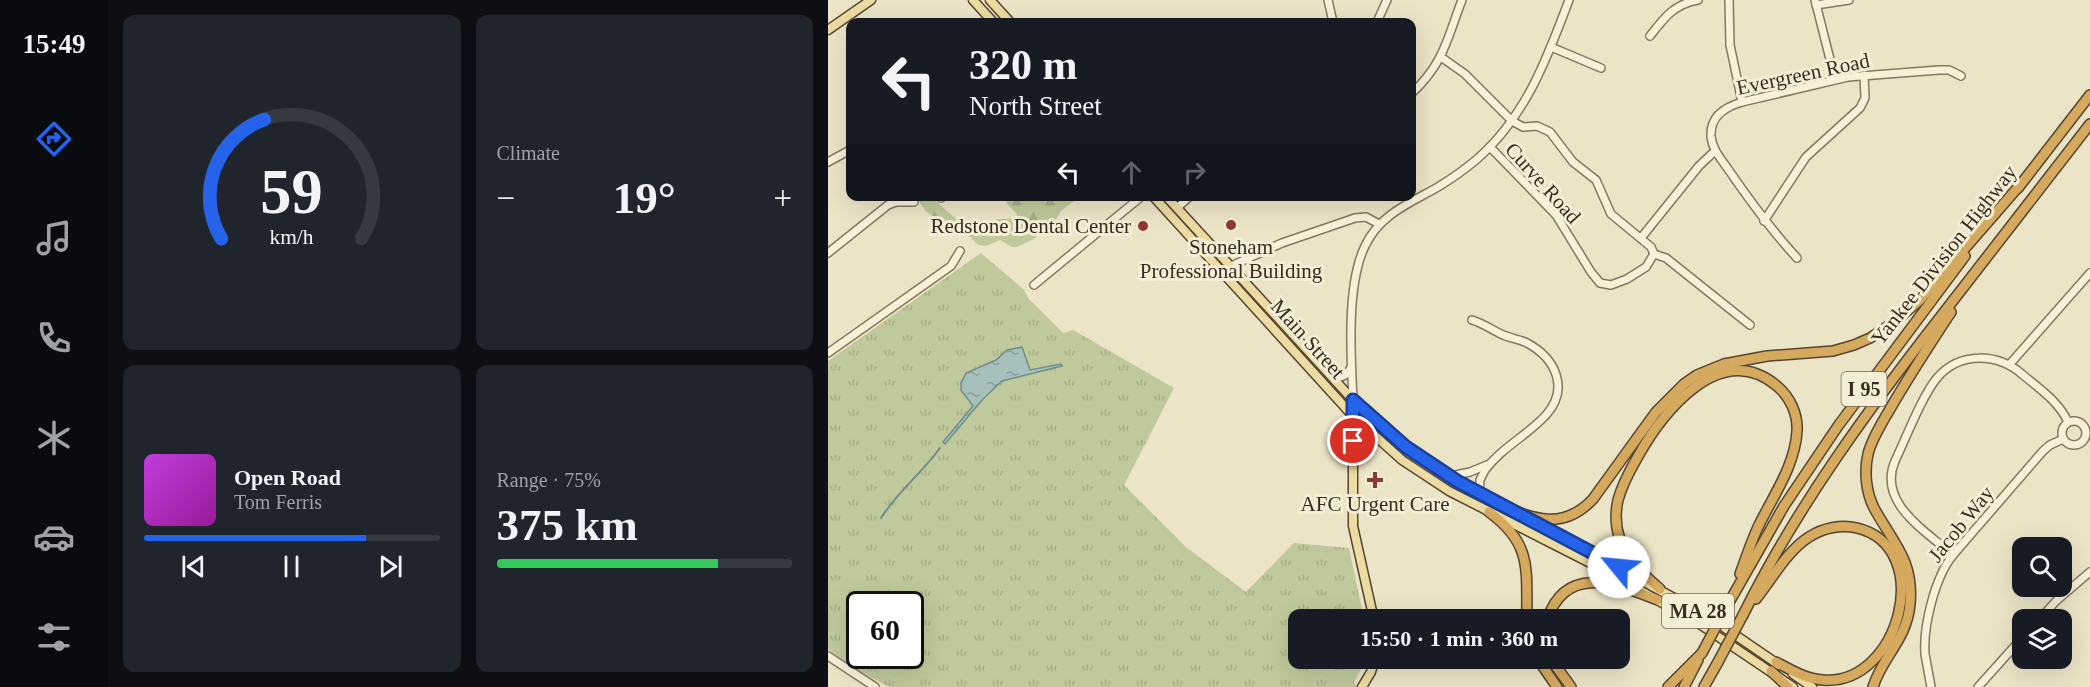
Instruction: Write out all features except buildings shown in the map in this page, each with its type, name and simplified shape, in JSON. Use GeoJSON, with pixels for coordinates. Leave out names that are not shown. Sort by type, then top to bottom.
{"type":"FeatureCollection","features":[{"type":"Feature","properties":{"kind":"highway","name":"Yankee Division Highway"},"geometry":{"type":"LineString","coordinates":[[1684,687],[1784,506],[1838,426],[2090,95]]}},
{"type":"Feature","properties":{"kind":"highway","name":"Yankee Division Highway"},"geometry":{"type":"LineString","coordinates":[[1704,687],[1757,586],[1844,447],[1908,358],[2090,123]]}},
{"type":"Feature","properties":{"kind":"highway"},"geometry":{"type":"LineString","coordinates":[[1500,505],[1529,517],[1541,519],[1571,516],[1593,499],[1666,400],[1697,375],[1740,360],[1840,350],[1860,343],[1882,330],[1920,300],[2020,185]]}},
{"type":"Feature","properties":{"kind":"highway"},"geometry":{"type":"LineString","coordinates":[[1873,687],[1905,627],[1911,591],[1903,556],[1869,497],[1866,474],[1869,451],[1911,374],[1996,245]]}},
{"type":"Feature","properties":{"kind":"highway"},"geometry":{"type":"LineString","coordinates":[[1660,589],[1630,559],[1620,538],[1617,527],[1617,503],[1625,481],[1654,430],[1677,401],[1707,380],[1727,372],[1752,373],[1767,379],[1787,397],[1795,417],[1796,439],[1790,462],[1758,528],[1727,606]]}},
{"type":"Feature","properties":{"kind":"highway"},"geometry":{"type":"LineString","coordinates":[[1489,512],[1511,531],[1522,551],[1526,566],[1527,609]]}},
{"type":"Feature","properties":{"kind":"highway"},"geometry":{"type":"LineString","coordinates":[[1743,615],[1792,552],[1819,531],[1835,527],[1856,528],[1871,534],[1886,546],[1898,570],[1901,602],[1894,630],[1880,653],[1853,674],[1831,680],[1806,676],[1776,662]]}},
{"type":"Feature","properties":{"kind":"highway"},"geometry":{"type":"LineString","coordinates":[[1552,609],[1567,591],[1590,583],[1605,582],[1658,600]]}},
{"type":"Feature","properties":{"kind":"highway"},"geometry":{"type":"LineString","coordinates":[[1668,687],[1702,653]]}},
{"type":"Feature","properties":{"kind":"highway"},"geometry":{"type":"LineString","coordinates":[[1711,687],[1718,662]]}},
{"type":"Feature","properties":{"kind":"highway"},"geometry":{"type":"LineString","coordinates":[[1545,669],[1557,687]]}},
{"type":"Feature","properties":{"kind":"highway"},"geometry":{"type":"LineString","coordinates":[[1558,669],[1571,687]]}},
{"type":"Feature","properties":{"kind":"highway"},"geometry":{"type":"LineString","coordinates":[[1771,671],[1788,687]]}},
{"type":"Feature","properties":{"kind":"main road"},"geometry":{"type":"LineString","coordinates":[[828,30],[871,0]]}},
{"type":"Feature","properties":{"kind":"main road"},"geometry":{"type":"LineString","coordinates":[[973,0],[989,18]]}},
{"type":"Feature","properties":{"kind":"main road"},"geometry":{"type":"LineString","coordinates":[[990,0],[1006,18]]}},
{"type":"Feature","properties":{"kind":"main road","name":"Main Street"},"geometry":{"type":"LineString","coordinates":[[1158,201],[1353,416],[1408,464],[1489,512],[1606,570],[1658,600],[1701,625],[1793,687]]}},
{"type":"Feature","properties":{"kind":"main road","name":"Main Street"},"geometry":{"type":"LineString","coordinates":[[1171,201],[1326,372],[1353,400],[1406,447],[1479,494],[1706,615],[1812,687]]}},
{"type":"Feature","properties":{"kind":"main road"},"geometry":{"type":"LineString","coordinates":[[1353,400],[1353,526],[1371,609]]}},
{"type":"Feature","properties":{"kind":"main road"},"geometry":{"type":"LineString","coordinates":[[1362,687],[1372,669]]}},
{"type":"Feature","properties":{"kind":"street"},"geometry":{"type":"LineString","coordinates":[[1328,0],[1332,18]]}},
{"type":"Feature","properties":{"kind":"street"},"geometry":{"type":"LineString","coordinates":[[1379,18],[1387,0]]}},
{"type":"Feature","properties":{"kind":"street"},"geometry":{"type":"LineString","coordinates":[[1416,89],[1441,57],[1462,0]]}},
{"type":"Feature","properties":{"kind":"street"},"geometry":{"type":"LineString","coordinates":[[1416,198],[1456,175],[1490,147],[1512,121],[1532,91],[1569,0]]}},
{"type":"Feature","properties":{"kind":"street"},"geometry":{"type":"LineString","coordinates":[[1650,36],[1677,6],[1698,0]]}},
{"type":"Feature","properties":{"kind":"street"},"geometry":{"type":"LineString","coordinates":[[1729,0],[1730,45],[1742,102]]}},
{"type":"Feature","properties":{"kind":"street"},"geometry":{"type":"LineString","coordinates":[[1835,80],[1816,3],[1849,0]]}},
{"type":"Feature","properties":{"kind":"street"},"geometry":{"type":"LineString","coordinates":[[1551,47],[1601,68]]}},
{"type":"Feature","properties":{"kind":"street"},"geometry":{"type":"LineString","coordinates":[[1441,57],[1465,74],[1512,121]]}},
{"type":"Feature","properties":{"kind":"street","name":"Evergreen Road"},"geometry":{"type":"LineString","coordinates":[[1715,151],[1711,138],[1714,120],[1722,110],[1742,102],[1864,75],[1949,70],[1961,76]]}},
{"type":"Feature","properties":{"kind":"street"},"geometry":{"type":"LineString","coordinates":[[1764,221],[1806,157],[1860,108],[1865,98],[1864,75]]}},
{"type":"Feature","properties":{"kind":"street","name":"Curve Road"},"geometry":{"type":"LineString","coordinates":[[1490,147],[1556,215],[1600,283],[1611,285],[1627,279],[1644,269],[1653,259],[1653,250],[1611,214],[1596,180],[1573,162],[1550,132],[1537,126],[1522,126],[1512,121]]}},
{"type":"Feature","properties":{"kind":"street"},"geometry":{"type":"LineString","coordinates":[[1641,238],[1699,166],[1715,151],[1764,221],[1797,258]]}},
{"type":"Feature","properties":{"kind":"street"},"geometry":{"type":"LineString","coordinates":[[828,162],[846,152]]}},
{"type":"Feature","properties":{"kind":"street"},"geometry":{"type":"LineString","coordinates":[[1034,285],[1136,201]]}},
{"type":"Feature","properties":{"kind":"street"},"geometry":{"type":"LineString","coordinates":[[1177,208],[1185,201]]}},
{"type":"Feature","properties":{"kind":"street"},"geometry":{"type":"LineString","coordinates":[[1353,400],[1353,308],[1359,266],[1365,246],[1379,224],[1396,209],[1410,201]]}},
{"type":"Feature","properties":{"kind":"street"},"geometry":{"type":"LineString","coordinates":[[828,253],[888,205],[896,202],[914,202]]}},
{"type":"Feature","properties":{"kind":"street"},"geometry":{"type":"LineString","coordinates":[[1229,267],[1282,243],[1355,218],[1366,217],[1379,224]]}},
{"type":"Feature","properties":{"kind":"street"},"geometry":{"type":"LineString","coordinates":[[828,353],[952,265],[960,251]]}},
{"type":"Feature","properties":{"kind":"street"},"geometry":{"type":"LineString","coordinates":[[1654,254],[1666,258],[1750,325]]}},
{"type":"Feature","properties":{"kind":"street"},"geometry":{"type":"LineString","coordinates":[[2009,365],[2090,273]]}},
{"type":"Feature","properties":{"kind":"street"},"geometry":{"type":"LineString","coordinates":[[1472,320],[1539,350],[1552,364],[1558,381],[1556,399],[1547,413],[1490,464],[1480,480],[1479,494]]}},
{"type":"Feature","properties":{"kind":"street"},"geometry":{"type":"LineString","coordinates":[[1953,555],[1899,506],[1892,489],[1893,467],[1929,391],[1941,373],[1959,362],[1973,358],[1994,359],[2009,365],[2057,404],[2068,422]]}},
{"type":"Feature","properties":{"kind":"street"},"geometry":{"type":"LineString","coordinates":[[1326,372],[1335,378],[1340,378],[1347,373],[1352,364]]}},
{"type":"Feature","properties":{"kind":"street"},"geometry":{"type":"LineString","coordinates":[[2077,421],[2087,425],[2086,435],[2080,444],[2070,445],[2063,439],[2062,428],[2068,422],[2077,421]]}},
{"type":"Feature","properties":{"kind":"street","name":"Jacob Way"},"geometry":{"type":"LineString","coordinates":[[1931,687],[1925,653],[1930,611],[1937,581],[1953,555],[2043,452],[2052,444],[2063,439]]}},
{"type":"Feature","properties":{"kind":"street"},"geometry":{"type":"LineString","coordinates":[[1451,477],[1490,464]]}},
{"type":"Feature","properties":{"kind":"street"},"geometry":{"type":"LineString","coordinates":[[2051,609],[2090,572]]}},
{"type":"Feature","properties":{"kind":"street"},"geometry":{"type":"LineString","coordinates":[[1978,687],[2012,649]]}},
{"type":"Feature","properties":{"kind":"street"},"geometry":{"type":"LineString","coordinates":[[828,656],[875,687]]}},
{"type":"Feature","properties":{"kind":"green space"},"geometry":{"type":"Polygon","coordinates":[[[919,201],[936,201],[955,218],[979,232],[994,220],[1016,218],[1017,214],[1006,203],[1007,201],[1074,201],[1034,239],[1017,247],[1012,247],[1000,240],[986,246],[978,245],[970,237],[926,212],[919,201]]]}},
{"type":"Feature","properties":{"kind":"green space"},"geometry":{"type":"Polygon","coordinates":[[[981,253],[1024,290],[1029,299],[1063,333],[1073,330],[1174,388],[1124,485],[1186,547],[1246,592],[1294,543],[1349,548],[1362,609],[1288,609],[1288,669],[1361,669],[1354,683],[1357,687],[889,687],[857,669],[924,669],[924,591],[846,591],[846,662],[828,649],[828,361],[981,253]]]}},
{"type":"Feature","properties":{"kind":"water"},"geometry":{"type":"Polygon","coordinates":[[[1022,347],[1030,370],[1061,364],[1062,366],[1002,381],[982,400],[945,444],[943,442],[973,406],[961,390],[961,383],[966,373],[996,360],[1007,350],[1022,347]]]}},
{"type":"Feature","properties":{"kind":"waterway"},"geometry":{"type":"LineString","coordinates":[[881,518],[940,448]]}},
{"type":"Feature","properties":{"kind":"place","name":"Stoneham Professional Building"},"geometry":{"type":"Point","coordinates":[1231,225]}},
{"type":"Feature","properties":{"kind":"place","name":"Redstone Dental Center"},"geometry":{"type":"Point","coordinates":[1143,226]}},
{"type":"Feature","properties":{"kind":"place","name":"AFC Urgent Care"},"geometry":{"type":"Point","coordinates":[1375,480]}},
{"type":"Feature","properties":{"kind":"route"},"geometry":{"type":"LineString","coordinates":[[1353,441],[1353,400],[1406,447],[1457,481],[1619,567]]}}]}
